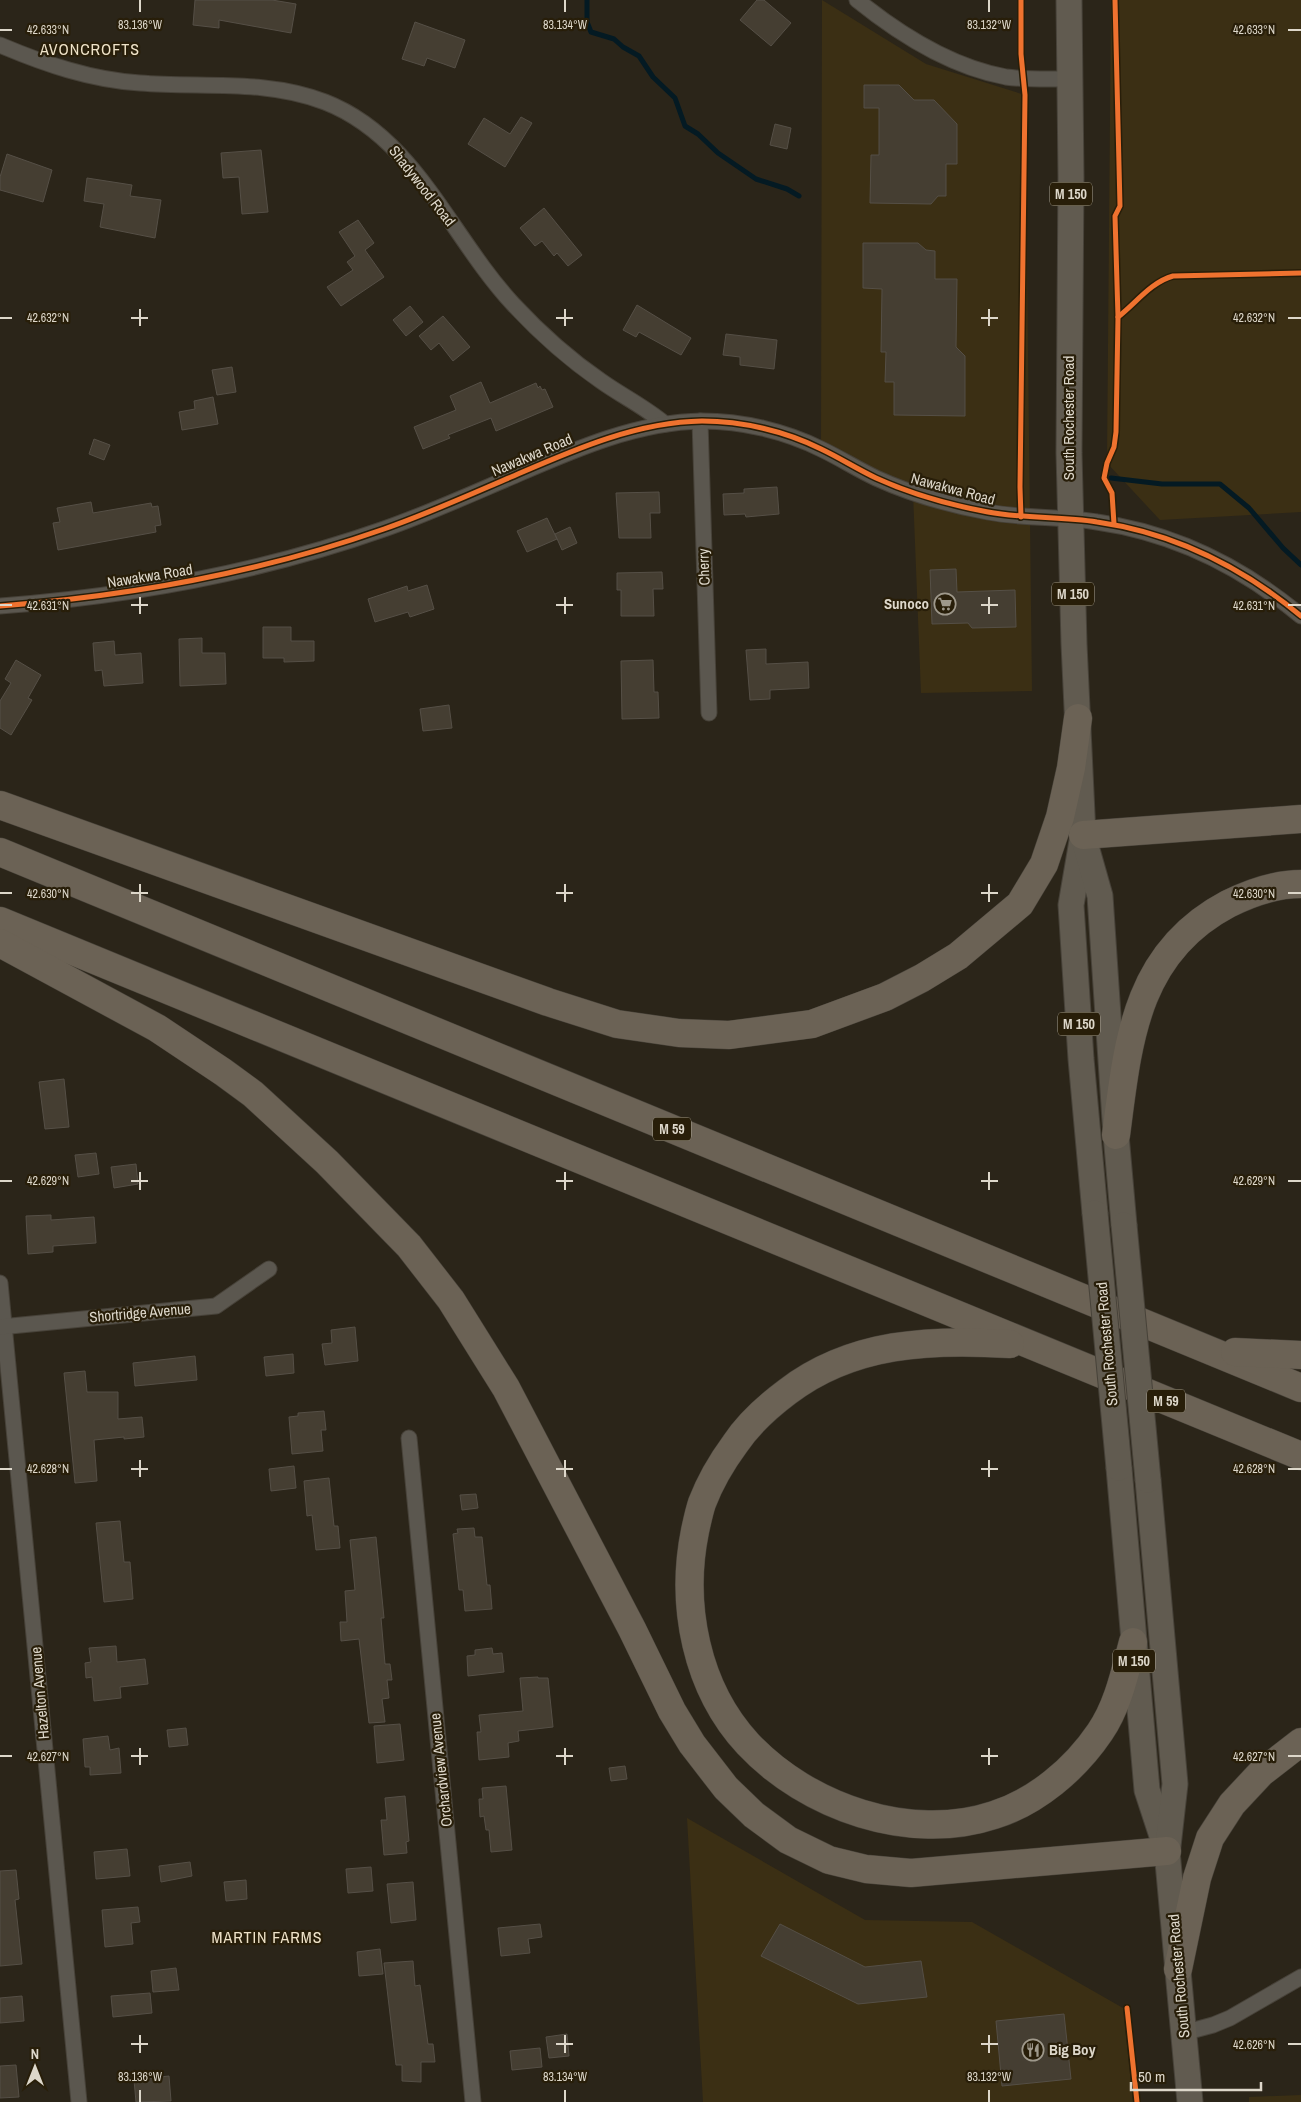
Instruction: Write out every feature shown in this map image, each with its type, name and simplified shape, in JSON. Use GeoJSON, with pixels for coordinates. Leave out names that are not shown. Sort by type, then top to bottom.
{"type":"FeatureCollection","features":[{"type":"Feature","properties":{"kind":"highway"},"geometry":{"type":"LineString","coordinates":[[0,805],[548,1002],[617,1024],[679,1033],[729,1035],[812,1024],[885,997],[922,978],[958,956],[1020,904],[1044,864],[1060,817],[1071,768],[1078,718]]}},
{"type":"Feature","properties":{"kind":"highway"},"geometry":{"type":"LineString","coordinates":[[1082,835],[1301,819]]}},
{"type":"Feature","properties":{"kind":"highway","name":"M 59"},"geometry":{"type":"LineString","coordinates":[[0,852],[1301,1388]]}},
{"type":"Feature","properties":{"kind":"highway"},"geometry":{"type":"LineString","coordinates":[[1116,1136],[1126,1055],[1139,1010],[1155,973],[1180,939],[1212,913],[1246,895],[1290,884],[1301,884]]}},
{"type":"Feature","properties":{"kind":"highway","name":"M 59"},"geometry":{"type":"LineString","coordinates":[[0,921],[1301,1456]]}},
{"type":"Feature","properties":{"kind":"highway"},"geometry":{"type":"LineString","coordinates":[[0,942],[156,1028],[253,1094],[327,1162],[409,1246],[451,1300],[506,1388],[632,1629],[672,1711],[687,1736],[726,1788],[754,1815],[788,1840],[829,1860],[866,1869],[902,1872],[944,1871],[1167,1850]]}},
{"type":"Feature","properties":{"kind":"highway"},"geometry":{"type":"LineString","coordinates":[[1032,1346],[937,1342],[877,1350],[851,1357],[825,1368],[800,1382],[769,1405],[751,1423],[718,1467],[701,1506],[690,1557],[690,1600],[693,1635],[704,1672],[724,1711],[747,1743],[776,1770],[810,1792],[849,1810],[903,1824],[952,1824],[1002,1812],[1035,1796],[1069,1770],[1100,1732],[1119,1693],[1133,1642]]}},
{"type":"Feature","properties":{"kind":"highway"},"geometry":{"type":"LineString","coordinates":[[1205,1348],[1249,1354],[1301,1356]]}},
{"type":"Feature","properties":{"kind":"highway"},"geometry":{"type":"LineString","coordinates":[[1178,1969],[1197,1878],[1210,1838],[1232,1804],[1249,1785],[1261,1773],[1301,1742]]}},
{"type":"Feature","properties":{"kind":"main road","name":"South Rochester Road"},"geometry":{"type":"LineString","coordinates":[[1070,0],[1070,518],[1082,835],[1072,905],[1081,1059],[1119,1468],[1146,1790],[1167,1850]]}},
{"type":"Feature","properties":{"kind":"main road","name":"South Rochester Road"},"geometry":{"type":"LineString","coordinates":[[1082,835],[1100,896],[1116,1136],[1175,1784],[1167,1850],[1190,2102]]}},
{"type":"Feature","properties":{"kind":"street"},"geometry":{"type":"LineString","coordinates":[[857,0],[939,54],[967,66],[1015,78],[1071,78]]}},
{"type":"Feature","properties":{"kind":"street","name":"Shadywood Road"},"geometry":{"type":"LineString","coordinates":[[0,45],[47,64],[85,75],[140,84],[275,89],[302,94],[350,112],[385,138],[406,161],[489,276],[519,310],[574,360],[602,381],[650,411],[665,424]]}},
{"type":"Feature","properties":{"kind":"street","name":"Nawakwa Road"},"geometry":{"type":"LineString","coordinates":[[0,606],[70,600],[170,586],[304,554],[428,513],[566,453],[596,442],[665,424],[700,421],[748,425],[780,433],[821,449],[878,479],[913,493],[947,503],[1021,517],[1070,518],[1114,524],[1147,532],[1208,554],[1252,579],[1301,616]]}},
{"type":"Feature","properties":{"kind":"street","name":"Cherry"},"geometry":{"type":"LineString","coordinates":[[700,421],[709,713]]}},
{"type":"Feature","properties":{"kind":"street","name":"Shortridge Avenue"},"geometry":{"type":"LineString","coordinates":[[2,1326],[216,1306],[268,1269]]}},
{"type":"Feature","properties":{"kind":"street","name":"Hazelton Avenue"},"geometry":{"type":"LineString","coordinates":[[0,1284],[2,1326],[79,2102]]}},
{"type":"Feature","properties":{"kind":"street","name":"Orchardview Avenue"},"geometry":{"type":"LineString","coordinates":[[409,1438],[473,2102]]}},
{"type":"Feature","properties":{"kind":"street"},"geometry":{"type":"LineString","coordinates":[[1184,2033],[1230,2018],[1301,1978]]}},
{"type":"Feature","properties":{"kind":"shaded area"},"geometry":{"type":"Polygon","coordinates":[[[822,0],[926,64],[1025,95],[1032,691],[921,693],[913,493],[821,449],[822,0]]]}},
{"type":"Feature","properties":{"kind":"shaded area"},"geometry":{"type":"Polygon","coordinates":[[[1111,0],[1301,0],[1301,512],[1160,520],[1107,463],[1111,0]]]}},
{"type":"Feature","properties":{"kind":"shaded area"},"geometry":{"type":"Polygon","coordinates":[[[687,1818],[865,1920],[972,1922],[1123,2008],[1133,2102],[703,2102],[687,1818]]]}},
{"type":"Feature","properties":{"kind":"shaded area"},"geometry":{"type":"Polygon","coordinates":[[[1301,2095],[1301,2102],[1249,2102],[1249,2097],[1301,2095]]]}},
{"type":"Feature","properties":{"kind":"building"},"geometry":{"type":"Polygon","coordinates":[[[195,0],[272,0],[296,4],[291,33],[219,20],[219,28],[193,25],[195,0]]]}},
{"type":"Feature","properties":{"kind":"building"},"geometry":{"type":"Polygon","coordinates":[[[757,0],[764,0],[791,23],[771,46],[740,20],[757,0]]]}},
{"type":"Feature","properties":{"kind":"building"},"geometry":{"type":"Polygon","coordinates":[[[415,22],[465,40],[455,68],[427,58],[424,66],[402,59],[415,22]]]}},
{"type":"Feature","properties":{"kind":"building"},"geometry":{"type":"Polygon","coordinates":[[[864,85],[899,85],[914,100],[934,100],[957,124],[957,164],[946,164],[946,196],[938,196],[931,204],[870,203],[871,155],[879,155],[879,108],[864,108],[864,85]]]}},
{"type":"Feature","properties":{"kind":"building"},"geometry":{"type":"Polygon","coordinates":[[[521,117],[532,123],[505,167],[468,144],[484,118],[510,134],[521,117]]]}},
{"type":"Feature","properties":{"kind":"building"},"geometry":{"type":"Polygon","coordinates":[[[775,124],[791,128],[787,149],[770,145],[775,124]]]}},
{"type":"Feature","properties":{"kind":"building"},"geometry":{"type":"Polygon","coordinates":[[[261,150],[268,212],[242,214],[239,177],[223,178],[221,153],[261,150]]]}},
{"type":"Feature","properties":{"kind":"building"},"geometry":{"type":"Polygon","coordinates":[[[7,154],[52,170],[43,202],[0,190],[0,177],[7,154]]]}},
{"type":"Feature","properties":{"kind":"building"},"geometry":{"type":"Polygon","coordinates":[[[87,178],[132,185],[130,196],[161,200],[155,238],[100,227],[104,204],[84,201],[87,178]]]}},
{"type":"Feature","properties":{"kind":"building"},"geometry":{"type":"Polygon","coordinates":[[[544,208],[582,255],[568,266],[557,253],[554,256],[542,241],[535,246],[520,228],[544,208]]]}},
{"type":"Feature","properties":{"kind":"building"},"geometry":{"type":"Polygon","coordinates":[[[358,220],[374,243],[365,250],[384,277],[341,306],[327,287],[353,270],[347,262],[355,256],[339,232],[358,220]]]}},
{"type":"Feature","properties":{"kind":"building"},"geometry":{"type":"Polygon","coordinates":[[[863,243],[918,243],[926,250],[935,251],[935,279],[957,279],[956,347],[965,356],[965,416],[894,415],[894,382],[885,382],[886,352],[881,352],[882,289],[863,288],[863,243]]]}},
{"type":"Feature","properties":{"kind":"building"},"geometry":{"type":"Polygon","coordinates":[[[637,305],[691,338],[681,355],[639,332],[636,337],[623,330],[637,305]]]}},
{"type":"Feature","properties":{"kind":"building"},"geometry":{"type":"Polygon","coordinates":[[[410,306],[423,322],[406,336],[393,320],[410,306]]]}},
{"type":"Feature","properties":{"kind":"building"},"geometry":{"type":"Polygon","coordinates":[[[443,316],[470,347],[453,361],[439,343],[431,350],[419,336],[443,316]]]}},
{"type":"Feature","properties":{"kind":"building"},"geometry":{"type":"Polygon","coordinates":[[[726,334],[777,340],[774,369],[740,365],[740,357],[723,355],[726,334]]]}},
{"type":"Feature","properties":{"kind":"building"},"geometry":{"type":"Polygon","coordinates":[[[232,367],[236,392],[217,395],[212,370],[232,367]]]}},
{"type":"Feature","properties":{"kind":"building"},"geometry":{"type":"Polygon","coordinates":[[[481,382],[490,403],[536,383],[538,388],[540,386],[542,390],[545,389],[553,407],[496,431],[491,418],[448,435],[450,438],[423,449],[414,427],[456,410],[450,396],[481,382]]]}},
{"type":"Feature","properties":{"kind":"building"},"geometry":{"type":"Polygon","coordinates":[[[213,397],[218,424],[182,430],[179,412],[195,409],[194,401],[213,397]]]}},
{"type":"Feature","properties":{"kind":"building"},"geometry":{"type":"Polygon","coordinates":[[[94,439],[110,445],[104,460],[89,454],[94,439]]]}},
{"type":"Feature","properties":{"kind":"building"},"geometry":{"type":"Polygon","coordinates":[[[777,487],[779,514],[746,517],[745,514],[724,515],[723,494],[744,493],[744,489],[777,487]]]}},
{"type":"Feature","properties":{"kind":"building"},"geometry":{"type":"Polygon","coordinates":[[[659,492],[660,513],[650,513],[651,538],[619,538],[616,493],[659,492]]]}},
{"type":"Feature","properties":{"kind":"building"},"geometry":{"type":"Polygon","coordinates":[[[91,502],[93,513],[151,503],[152,507],[158,506],[161,525],[155,526],[156,532],[58,550],[53,523],[60,522],[57,508],[91,502]]]}},
{"type":"Feature","properties":{"kind":"building"},"geometry":{"type":"Polygon","coordinates":[[[547,518],[557,539],[527,552],[517,531],[547,518]]]}},
{"type":"Feature","properties":{"kind":"building"},"geometry":{"type":"Polygon","coordinates":[[[570,527],[577,543],[562,550],[555,534],[570,527]]]}},
{"type":"Feature","properties":{"kind":"building"},"geometry":{"type":"Polygon","coordinates":[[[956,569],[957,592],[1015,590],[1016,627],[972,628],[968,623],[932,624],[930,570],[956,569]]]}},
{"type":"Feature","properties":{"kind":"building"},"geometry":{"type":"Polygon","coordinates":[[[662,572],[663,589],[653,589],[654,616],[621,616],[621,590],[617,590],[617,573],[662,572]]]}},
{"type":"Feature","properties":{"kind":"building"},"geometry":{"type":"Polygon","coordinates":[[[427,585],[434,609],[410,617],[408,612],[375,622],[368,599],[407,586],[408,591],[427,585]]]}},
{"type":"Feature","properties":{"kind":"building"},"geometry":{"type":"Polygon","coordinates":[[[263,627],[291,627],[291,641],[314,641],[314,661],[284,662],[284,658],[263,658],[263,627]]]}},
{"type":"Feature","properties":{"kind":"building"},"geometry":{"type":"Polygon","coordinates":[[[202,638],[202,653],[225,653],[226,684],[180,686],[179,639],[202,638]]]}},
{"type":"Feature","properties":{"kind":"building"},"geometry":{"type":"Polygon","coordinates":[[[114,641],[115,655],[141,653],[143,683],[104,686],[102,670],[95,671],[93,643],[114,641]]]}},
{"type":"Feature","properties":{"kind":"building"},"geometry":{"type":"Polygon","coordinates":[[[766,649],[766,664],[808,662],[809,688],[770,690],[770,699],[750,700],[746,650],[766,649]]]}},
{"type":"Feature","properties":{"kind":"building"},"geometry":{"type":"Polygon","coordinates":[[[16,660],[41,675],[28,698],[32,700],[11,735],[0,728],[0,701],[11,683],[5,679],[16,660]]]}},
{"type":"Feature","properties":{"kind":"building"},"geometry":{"type":"Polygon","coordinates":[[[653,660],[654,692],[658,692],[659,718],[622,719],[621,661],[653,660]]]}},
{"type":"Feature","properties":{"kind":"building"},"geometry":{"type":"Polygon","coordinates":[[[449,705],[452,728],[423,731],[420,709],[449,705]]]}},
{"type":"Feature","properties":{"kind":"building"},"geometry":{"type":"Polygon","coordinates":[[[64,1079],[69,1127],[45,1129],[39,1082],[64,1079]]]}},
{"type":"Feature","properties":{"kind":"building"},"geometry":{"type":"Polygon","coordinates":[[[96,1153],[99,1174],[78,1177],[75,1155],[96,1153]]]}},
{"type":"Feature","properties":{"kind":"building"},"geometry":{"type":"Polygon","coordinates":[[[136,1164],[138,1184],[114,1188],[111,1167],[136,1164]]]}},
{"type":"Feature","properties":{"kind":"building"},"geometry":{"type":"Polygon","coordinates":[[[51,1215],[51,1220],[94,1217],[96,1243],[53,1246],[53,1252],[28,1254],[26,1216],[51,1215]]]}},
{"type":"Feature","properties":{"kind":"building"},"geometry":{"type":"Polygon","coordinates":[[[355,1327],[358,1361],[325,1365],[322,1344],[332,1343],[331,1330],[355,1327]]]}},
{"type":"Feature","properties":{"kind":"building"},"geometry":{"type":"Polygon","coordinates":[[[293,1354],[294,1373],[266,1376],[264,1357],[293,1354]]]}},
{"type":"Feature","properties":{"kind":"building"},"geometry":{"type":"Polygon","coordinates":[[[195,1356],[197,1380],[135,1386],[133,1363],[195,1356]]]}},
{"type":"Feature","properties":{"kind":"building"},"geometry":{"type":"Polygon","coordinates":[[[85,1371],[87,1392],[118,1392],[118,1419],[142,1417],[144,1437],[94,1440],[97,1481],[75,1483],[64,1373],[85,1371]]]}},
{"type":"Feature","properties":{"kind":"building"},"geometry":{"type":"Polygon","coordinates":[[[324,1411],[326,1430],[321,1430],[323,1451],[292,1454],[289,1417],[298,1416],[298,1413],[324,1411]]]}},
{"type":"Feature","properties":{"kind":"building"},"geometry":{"type":"Polygon","coordinates":[[[294,1466],[296,1488],[271,1491],[269,1469],[294,1466]]]}},
{"type":"Feature","properties":{"kind":"building"},"geometry":{"type":"Polygon","coordinates":[[[329,1478],[334,1526],[338,1526],[340,1548],[316,1550],[312,1515],[307,1516],[304,1481],[329,1478]]]}},
{"type":"Feature","properties":{"kind":"building"},"geometry":{"type":"Polygon","coordinates":[[[476,1494],[478,1508],[462,1510],[460,1495],[476,1494]]]}},
{"type":"Feature","properties":{"kind":"building"},"geometry":{"type":"Polygon","coordinates":[[[120,1521],[124,1562],[130,1562],[133,1599],[104,1602],[96,1523],[120,1521]]]}},
{"type":"Feature","properties":{"kind":"building"},"geometry":{"type":"Polygon","coordinates":[[[474,1528],[475,1537],[482,1537],[487,1585],[490,1585],[492,1609],[465,1611],[463,1590],[459,1590],[453,1534],[458,1533],[457,1529],[474,1528]]]}},
{"type":"Feature","properties":{"kind":"building"},"geometry":{"type":"Polygon","coordinates":[[[376,1537],[384,1618],[381,1618],[385,1664],[390,1664],[392,1680],[387,1680],[389,1698],[382,1699],[385,1722],[369,1723],[359,1639],[341,1641],[340,1622],[347,1622],[345,1591],[355,1590],[350,1540],[376,1537]]]}},
{"type":"Feature","properties":{"kind":"building"},"geometry":{"type":"Polygon","coordinates":[[[116,1646],[117,1662],[145,1659],[148,1684],[120,1687],[121,1698],[94,1701],[92,1677],[86,1678],[85,1663],[91,1662],[89,1648],[116,1646]]]}},
{"type":"Feature","properties":{"kind":"building"},"geometry":{"type":"Polygon","coordinates":[[[492,1648],[493,1654],[502,1653],[504,1672],[468,1676],[467,1656],[475,1655],[475,1650],[492,1648]]]}},
{"type":"Feature","properties":{"kind":"building"},"geometry":{"type":"Polygon","coordinates":[[[520,1678],[548,1678],[553,1727],[518,1731],[519,1741],[508,1743],[509,1757],[479,1760],[477,1732],[481,1732],[479,1715],[523,1711],[520,1678]]]}},
{"type":"Feature","properties":{"kind":"building"},"geometry":{"type":"Polygon","coordinates":[[[400,1724],[404,1760],[377,1763],[374,1726],[400,1724]]]}},
{"type":"Feature","properties":{"kind":"building"},"geometry":{"type":"Polygon","coordinates":[[[186,1728],[188,1745],[169,1747],[167,1730],[186,1728]]]}},
{"type":"Feature","properties":{"kind":"building"},"geometry":{"type":"Polygon","coordinates":[[[108,1736],[110,1750],[119,1748],[121,1773],[90,1775],[90,1767],[85,1767],[83,1739],[108,1736]]]}},
{"type":"Feature","properties":{"kind":"building"},"geometry":{"type":"Polygon","coordinates":[[[625,1766],[627,1779],[611,1781],[609,1768],[625,1766]]]}},
{"type":"Feature","properties":{"kind":"building"},"geometry":{"type":"Polygon","coordinates":[[[506,1786],[512,1850],[491,1852],[489,1830],[486,1830],[484,1816],[480,1817],[479,1799],[483,1799],[482,1788],[506,1786]]]}},
{"type":"Feature","properties":{"kind":"building"},"geometry":{"type":"Polygon","coordinates":[[[405,1796],[409,1841],[406,1842],[407,1853],[384,1855],[381,1820],[387,1820],[385,1798],[405,1796]]]}},
{"type":"Feature","properties":{"kind":"building"},"geometry":{"type":"Polygon","coordinates":[[[127,1849],[130,1876],[96,1879],[94,1852],[127,1849]]]}},
{"type":"Feature","properties":{"kind":"building"},"geometry":{"type":"Polygon","coordinates":[[[190,1862],[192,1876],[161,1882],[159,1866],[190,1862]]]}},
{"type":"Feature","properties":{"kind":"building"},"geometry":{"type":"Polygon","coordinates":[[[371,1867],[373,1891],[348,1893],[346,1869],[371,1867]]]}},
{"type":"Feature","properties":{"kind":"building"},"geometry":{"type":"Polygon","coordinates":[[[16,1870],[19,1899],[15,1900],[22,1964],[0,1966],[0,1871],[16,1870]]]}},
{"type":"Feature","properties":{"kind":"building"},"geometry":{"type":"Polygon","coordinates":[[[246,1880],[247,1899],[226,1901],[224,1882],[246,1880]]]}},
{"type":"Feature","properties":{"kind":"building"},"geometry":{"type":"Polygon","coordinates":[[[413,1882],[416,1920],[391,1923],[387,1884],[413,1882]]]}},
{"type":"Feature","properties":{"kind":"building"},"geometry":{"type":"Polygon","coordinates":[[[138,1907],[140,1922],[131,1923],[133,1944],[105,1947],[102,1910],[138,1907]]]}},
{"type":"Feature","properties":{"kind":"building"},"geometry":{"type":"Polygon","coordinates":[[[540,1924],[542,1937],[528,1939],[530,1953],[501,1956],[498,1928],[540,1924]]]}},
{"type":"Feature","properties":{"kind":"building"},"geometry":{"type":"Polygon","coordinates":[[[780,1924],[865,1967],[921,1961],[927,1997],[858,2004],[761,1956],[780,1924]]]}},
{"type":"Feature","properties":{"kind":"building"},"geometry":{"type":"Polygon","coordinates":[[[380,1949],[383,1974],[359,1976],[357,1952],[380,1949]]]}},
{"type":"Feature","properties":{"kind":"building"},"geometry":{"type":"Polygon","coordinates":[[[413,1961],[415,1986],[420,1985],[428,2044],[433,2044],[435,2062],[421,2062],[421,2082],[402,2081],[402,2065],[396,2065],[384,1963],[413,1961]]]}},
{"type":"Feature","properties":{"kind":"building"},"geometry":{"type":"Polygon","coordinates":[[[176,1968],[179,1990],[153,1992],[151,1971],[176,1968]]]}},
{"type":"Feature","properties":{"kind":"building"},"geometry":{"type":"Polygon","coordinates":[[[150,1993],[152,2013],[113,2017],[111,1996],[150,1993]]]}},
{"type":"Feature","properties":{"kind":"building"},"geometry":{"type":"Polygon","coordinates":[[[22,1996],[24,2021],[0,2023],[0,1998],[22,1996]]]}},
{"type":"Feature","properties":{"kind":"building","name":"Big Boy"},"geometry":{"type":"Polygon","coordinates":[[[1064,2014],[1071,2079],[1002,2086],[996,2021],[1064,2014]]]}},
{"type":"Feature","properties":{"kind":"building"},"geometry":{"type":"Polygon","coordinates":[[[567,2034],[569,2056],[549,2058],[546,2037],[567,2034]]]}},
{"type":"Feature","properties":{"kind":"building"},"geometry":{"type":"Polygon","coordinates":[[[540,2048],[542,2067],[512,2070],[510,2051],[540,2048]]]}},
{"type":"Feature","properties":{"kind":"building"},"geometry":{"type":"Polygon","coordinates":[[[16,2065],[19,2097],[0,2098],[0,2066],[16,2065]]]}},
{"type":"Feature","properties":{"kind":"building"},"geometry":{"type":"Polygon","coordinates":[[[169,2076],[171,2101],[136,2102],[134,2080],[169,2076]]]}},
{"type":"Feature","properties":{"kind":"waterway"},"geometry":{"type":"LineString","coordinates":[[587,0],[587,22],[591,32],[614,39],[623,47],[639,56],[653,77],[675,98],[685,126],[698,134],[718,153],[756,179],[787,189],[799,196]]}},
{"type":"Feature","properties":{"kind":"waterway"},"geometry":{"type":"LineString","coordinates":[[1111,478],[1162,484],[1220,484],[1249,508],[1283,548],[1301,565]]}},
{"type":"Feature","properties":{"kind":"cycle path"},"geometry":{"type":"LineString","coordinates":[[1021,0],[1021,54],[1025,95],[1021,517]]}},
{"type":"Feature","properties":{"kind":"cycle path"},"geometry":{"type":"LineString","coordinates":[[1114,524],[1112,493],[1104,478],[1107,463],[1114,447],[1116,432],[1118,317],[1115,216],[1120,206],[1115,0]]}},
{"type":"Feature","properties":{"kind":"cycle path"},"geometry":{"type":"LineString","coordinates":[[1118,317],[1150,288],[1173,276],[1301,273]]}},
{"type":"Feature","properties":{"kind":"cycle path"},"geometry":{"type":"LineString","coordinates":[[0,606],[49,602],[146,589],[242,570],[290,558],[337,545],[400,523],[557,457],[628,432],[677,423],[717,421],[763,428],[793,437],[821,449],[889,484],[959,506],[1002,514],[1097,522],[1153,534],[1206,555],[1231,568],[1255,582],[1301,616]]}},
{"type":"Feature","properties":{"kind":"cycle path"},"geometry":{"type":"LineString","coordinates":[[1127,2008],[1137,2102]]}},
{"type":"Feature","properties":{"kind":"place","name":"Sunoco"},"geometry":{"type":"Point","coordinates":[945,604]}},
{"type":"Feature","properties":{"kind":"place","name":"Big Boy"},"geometry":{"type":"Point","coordinates":[1033,2050]}},
{"type":"Feature","properties":{"kind":"district","name":"AVONCROFTS"},"geometry":{"type":"Point","coordinates":[90,49]}},
{"type":"Feature","properties":{"kind":"district","name":"MARTIN FARMS"},"geometry":{"type":"Point","coordinates":[267,1937]}}]}
